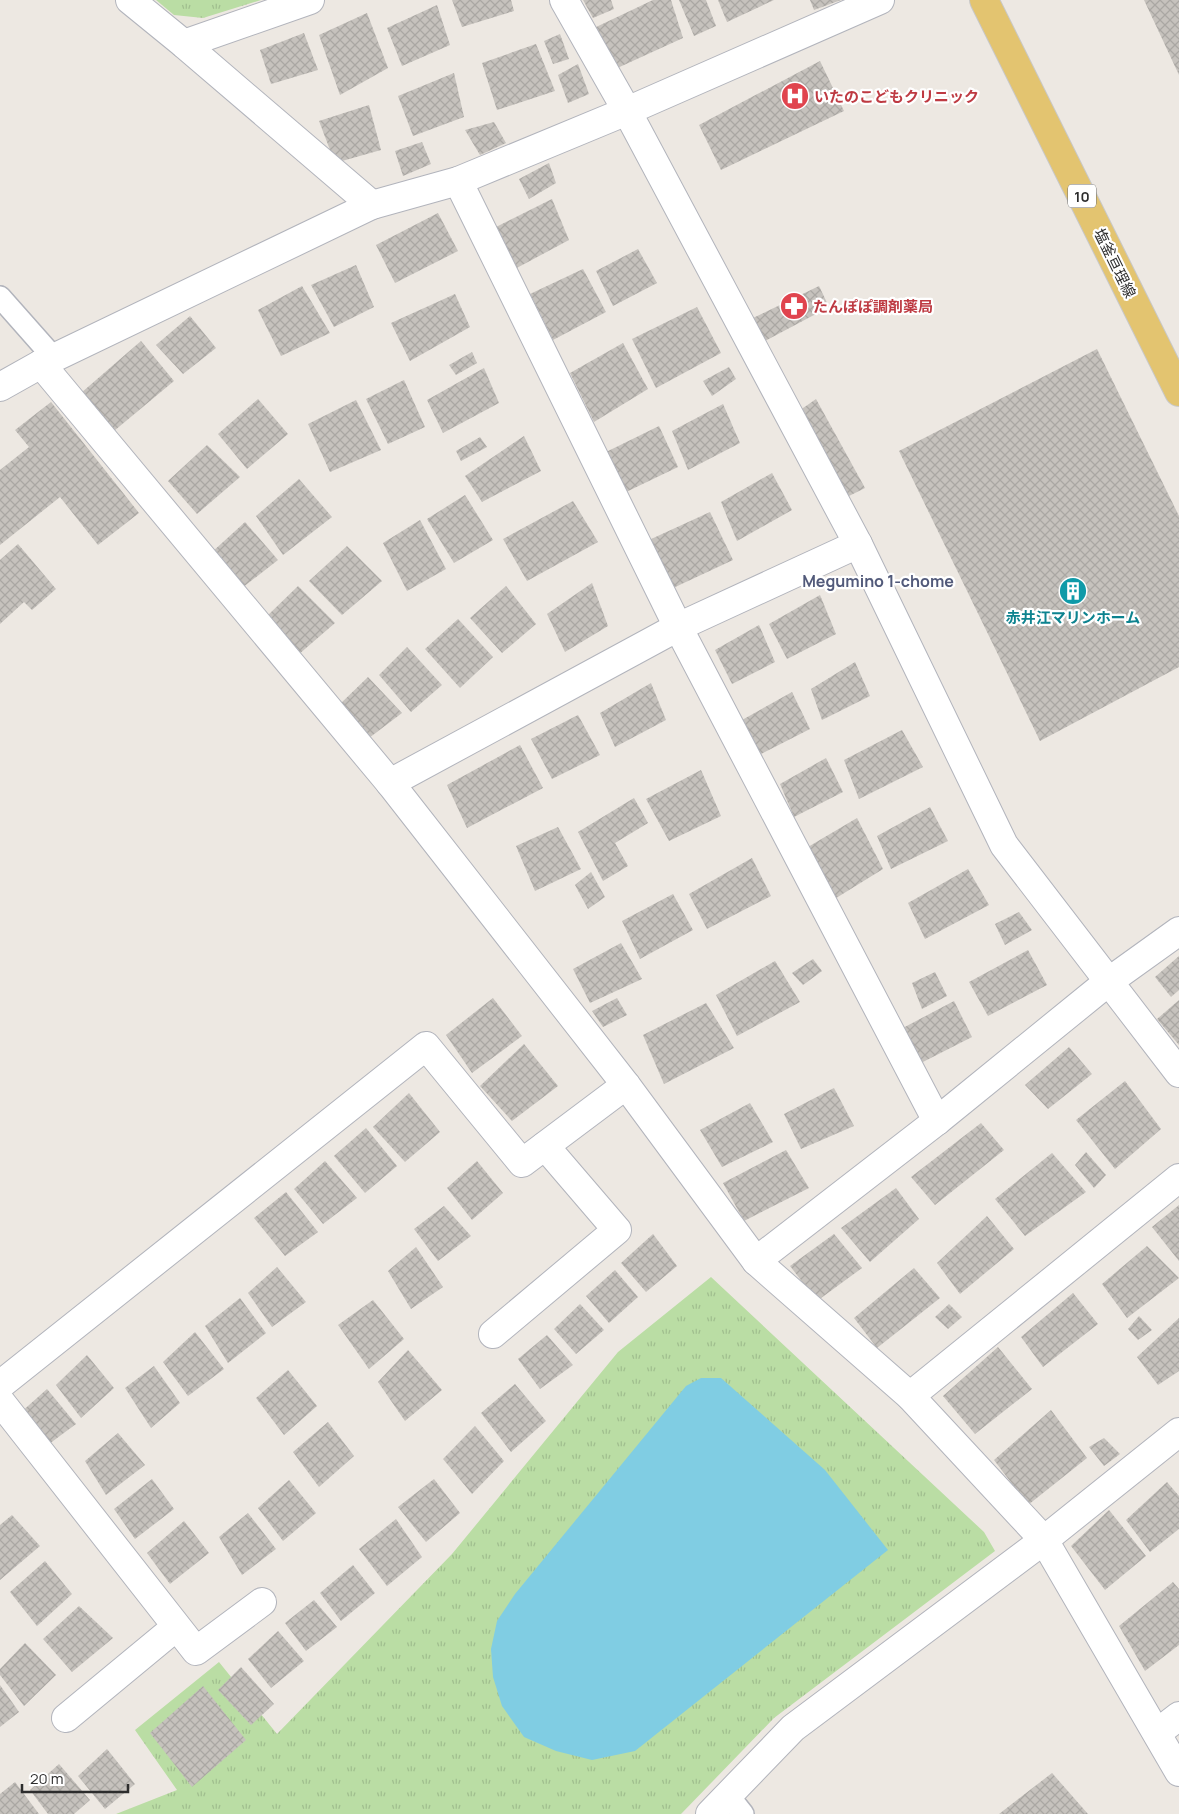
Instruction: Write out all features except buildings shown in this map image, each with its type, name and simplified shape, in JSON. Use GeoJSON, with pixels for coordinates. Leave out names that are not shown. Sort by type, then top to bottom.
{"type":"FeatureCollection","features":[{"type":"Feature","properties":{"kind":"main road","name":"塩釜亘理線"},"geometry":{"type":"LineString","coordinates":[[984,0],[1179,392]]}},
{"type":"Feature","properties":{"kind":"street"},"geometry":{"type":"LineString","coordinates":[[130,0],[372,205]]}},
{"type":"Feature","properties":{"kind":"street"},"geometry":{"type":"LineString","coordinates":[[184,44],[310,0]]}},
{"type":"Feature","properties":{"kind":"street"},"geometry":{"type":"LineString","coordinates":[[564,0],[626,111],[858,544],[1004,845],[1179,1073]]}},
{"type":"Feature","properties":{"kind":"street"},"geometry":{"type":"LineString","coordinates":[[0,387],[47,361],[372,205],[458,181],[626,111],[880,0]]}},
{"type":"Feature","properties":{"kind":"street"},"geometry":{"type":"LineString","coordinates":[[458,181],[678,627],[937,1121]]}},
{"type":"Feature","properties":{"kind":"street"},"geometry":{"type":"LineString","coordinates":[[47,361],[390,783],[626,1085],[756,1261],[910,1396],[1044,1540],[1179,1772]]}},
{"type":"Feature","properties":{"kind":"street"},"geometry":{"type":"LineString","coordinates":[[390,783],[678,627],[858,544]]}},
{"type":"Feature","properties":{"kind":"street"},"geometry":{"type":"LineString","coordinates":[[756,1261],[937,1121],[1108,982],[1179,930]]}},
{"type":"Feature","properties":{"kind":"street"},"geometry":{"type":"LineString","coordinates":[[0,1385],[426,1046],[522,1163],[626,1085]]}},
{"type":"Feature","properties":{"kind":"street"},"geometry":{"type":"LineString","coordinates":[[493,1334],[617,1230],[545,1146]]}},
{"type":"Feature","properties":{"kind":"street"},"geometry":{"type":"LineString","coordinates":[[910,1396],[1179,1178]]}},
{"type":"Feature","properties":{"kind":"street"},"geometry":{"type":"LineString","coordinates":[[0,1401],[196,1651],[262,1602]]}},
{"type":"Feature","properties":{"kind":"street"},"geometry":{"type":"LineString","coordinates":[[710,1814],[736,1804],[793,1728],[1044,1540],[1179,1432]]}},
{"type":"Feature","properties":{"kind":"street"},"geometry":{"type":"LineString","coordinates":[[66,1718],[176,1627]]}},
{"type":"Feature","properties":{"kind":"street"},"geometry":{"type":"LineString","coordinates":[[1158,1733],[1179,1716]]}},
{"type":"Feature","properties":{"kind":"lane"},"geometry":{"type":"LineString","coordinates":[[0,297],[47,361]]}},
{"type":"Feature","properties":{"kind":"green space"},"geometry":{"type":"Polygon","coordinates":[[[156,0],[261,0],[203,18],[174,15],[156,0]]]}},
{"type":"Feature","properties":{"kind":"green space"},"geometry":{"type":"Polygon","coordinates":[[[711,1277],[984,1532],[995,1551],[774,1718],[681,1814],[116,1814],[177,1790],[135,1730],[219,1662],[277,1734],[452,1554],[618,1352],[711,1277]]]}},
{"type":"Feature","properties":{"kind":"water"},"geometry":{"type":"Polygon","coordinates":[[[701,1378],[721,1378],[825,1470],[888,1550],[635,1751],[592,1760],[556,1751],[524,1737],[502,1706],[493,1677],[491,1649],[497,1621],[515,1594],[686,1386],[701,1378]]]}},
{"type":"Feature","properties":{"kind":"place","name":"いたのこどもクリニック"},"geometry":{"type":"Point","coordinates":[795,96]}},
{"type":"Feature","properties":{"kind":"place","name":"たんぽぽ調剤薬局"},"geometry":{"type":"Point","coordinates":[794,306]}},
{"type":"Feature","properties":{"kind":"place","name":"赤井江マリンホーム"},"geometry":{"type":"Point","coordinates":[1073,591]}},
{"type":"Feature","properties":{"kind":"district","name":"Megumino 1-chome"},"geometry":{"type":"Point","coordinates":[878,581]}}]}
